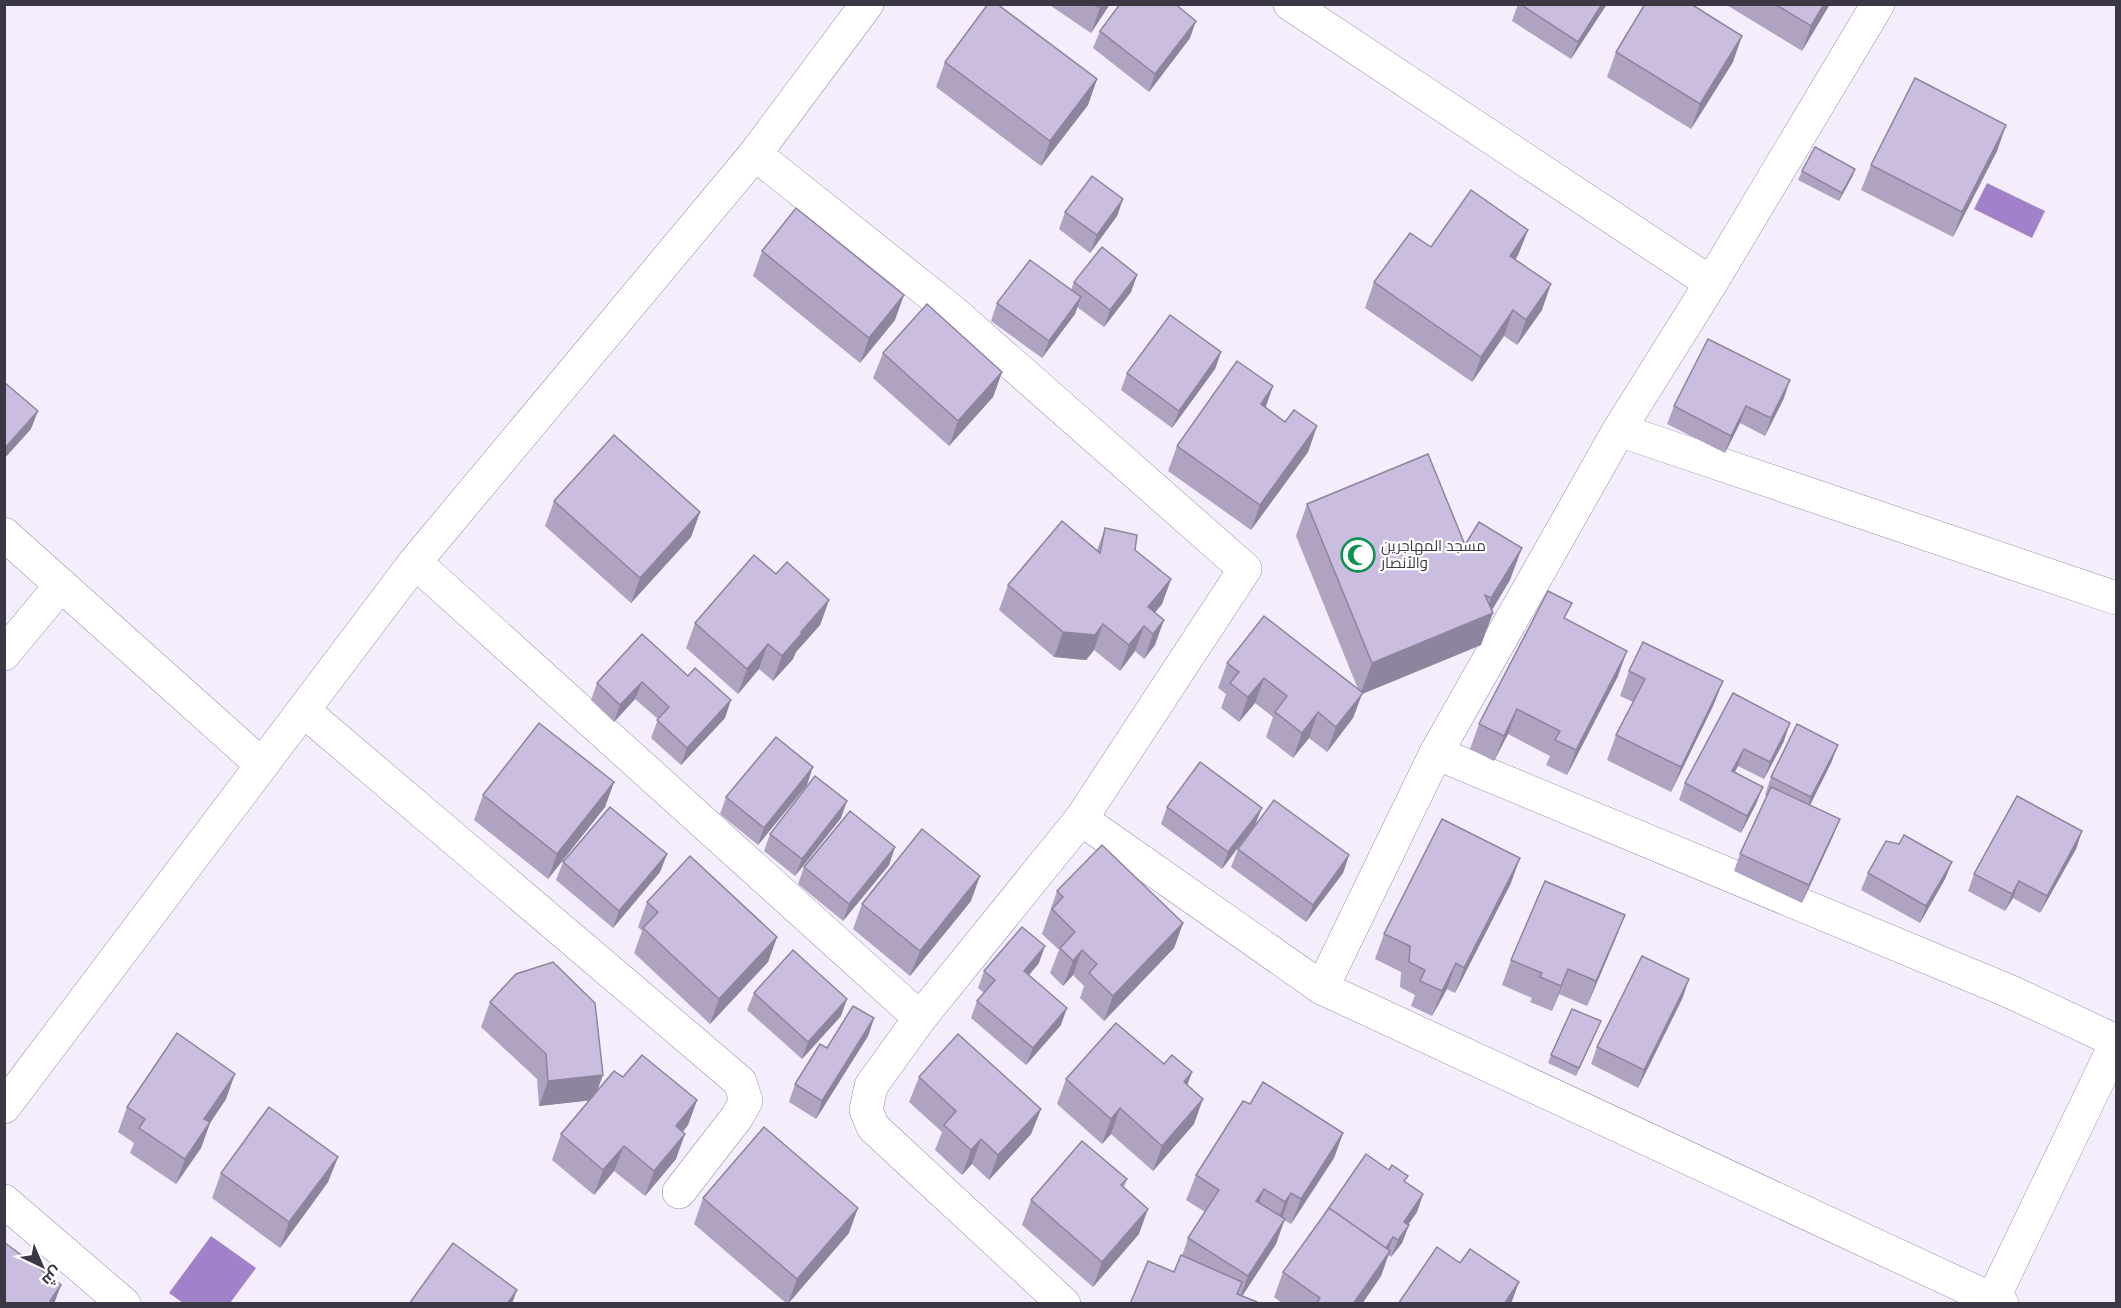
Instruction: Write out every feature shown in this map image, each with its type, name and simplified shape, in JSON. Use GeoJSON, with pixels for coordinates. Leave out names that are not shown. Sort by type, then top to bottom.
{"type":"FeatureCollection","features":[{"type":"Feature","properties":{"kind":"street"},"geometry":{"type":"LineString","coordinates":[[4,1107],[415,562],[755,154],[867,4]]}},
{"type":"Feature","properties":{"kind":"street"},"geometry":{"type":"LineString","coordinates":[[1290,4],[1711,283]]}},
{"type":"Feature","properties":{"kind":"street"},"geometry":{"type":"LineString","coordinates":[[1322,988],[1436,753],[1619,430],[1711,283],[1878,4]]}},
{"type":"Feature","properties":{"kind":"street"},"geometry":{"type":"LineString","coordinates":[[755,154],[952,311],[1245,569],[1081,819],[920,1018],[871,1086],[866,1110],[873,1127],[1064,1304]]}},
{"type":"Feature","properties":{"kind":"street"},"geometry":{"type":"LineString","coordinates":[[1619,430],[2116,598]]}},
{"type":"Feature","properties":{"kind":"street"},"geometry":{"type":"LineString","coordinates":[[4,534],[262,765]]}},
{"type":"Feature","properties":{"kind":"street"},"geometry":{"type":"LineString","coordinates":[[415,562],[920,1018]]}},
{"type":"Feature","properties":{"kind":"street"},"geometry":{"type":"LineString","coordinates":[[4,654],[62,585]]}},
{"type":"Feature","properties":{"kind":"street"},"geometry":{"type":"LineString","coordinates":[[304,711],[740,1082],[746,1101],[737,1117],[679,1192]]}},
{"type":"Feature","properties":{"kind":"street"},"geometry":{"type":"LineString","coordinates":[[1081,819],[1322,988],[1998,1301],[2116,1042],[2011,992],[1436,753]]}},
{"type":"Feature","properties":{"kind":"street"},"geometry":{"type":"LineString","coordinates":[[4,1201],[124,1304]]}},
{"type":"Feature","properties":{"kind":"shaded area"},"geometry":{"type":"Polygon","coordinates":[[[1987,183],[2045,211],[2032,238],[1974,209],[1987,183]]]}},
{"type":"Feature","properties":{"kind":"shaded area"},"geometry":{"type":"Polygon","coordinates":[[[211,1236],[256,1268],[230,1303],[183,1303],[169,1293],[211,1236]]]}},
{"type":"Feature","properties":{"kind":"building"},"geometry":{"type":"Polygon","coordinates":[[[988,4],[997,4],[1097,79],[1050,141],[945,62],[988,4]]]}},
{"type":"Feature","properties":{"kind":"building"},"geometry":{"type":"Polygon","coordinates":[[[1120,4],[1175,4],[1196,21],[1155,74],[1100,31],[1120,4]]]}},
{"type":"Feature","properties":{"kind":"building"},"geometry":{"type":"Polygon","coordinates":[[[1520,4],[1602,4],[1578,42],[1520,4]]]}},
{"type":"Feature","properties":{"kind":"building"},"geometry":{"type":"Polygon","coordinates":[[[1645,4],[1691,4],[1742,36],[1700,104],[1616,52],[1645,4]]]}},
{"type":"Feature","properties":{"kind":"building"},"geometry":{"type":"Polygon","coordinates":[[[1775,4],[1824,4],[1811,26],[1775,4]]]}},
{"type":"Feature","properties":{"kind":"building"},"geometry":{"type":"Polygon","coordinates":[[[1915,78],[2006,125],[1962,212],[1871,165],[1915,78]]]}},
{"type":"Feature","properties":{"kind":"building"},"geometry":{"type":"Polygon","coordinates":[[[1815,147],[1855,169],[1842,193],[1802,171],[1815,147]]]}},
{"type":"Feature","properties":{"kind":"building"},"geometry":{"type":"Polygon","coordinates":[[[1092,176],[1123,199],[1097,235],[1065,212],[1092,176]]]}},
{"type":"Feature","properties":{"kind":"building"},"geometry":{"type":"Polygon","coordinates":[[[1471,190],[1528,230],[1510,256],[1551,284],[1526,320],[1513,310],[1481,357],[1374,282],[1410,233],[1431,247],[1471,190]]]}},
{"type":"Feature","properties":{"kind":"building"},"geometry":{"type":"Polygon","coordinates":[[[796,208],[904,295],[869,338],[762,251],[796,208]]]}},
{"type":"Feature","properties":{"kind":"building"},"geometry":{"type":"Polygon","coordinates":[[[1102,247],[1137,275],[1110,310],[1074,282],[1102,247]]]}},
{"type":"Feature","properties":{"kind":"building"},"geometry":{"type":"Polygon","coordinates":[[[1030,260],[1081,297],[1049,341],[997,303],[1030,260]]]}},
{"type":"Feature","properties":{"kind":"building"},"geometry":{"type":"Polygon","coordinates":[[[927,304],[1002,372],[958,421],[883,353],[927,304]]]}},
{"type":"Feature","properties":{"kind":"building"},"geometry":{"type":"Polygon","coordinates":[[[1170,315],[1221,352],[1179,411],[1127,373],[1170,315]]]}},
{"type":"Feature","properties":{"kind":"building"},"geometry":{"type":"Polygon","coordinates":[[[1708,339],[1790,380],[1771,418],[1746,406],[1731,436],[1674,406],[1708,339]]]}},
{"type":"Feature","properties":{"kind":"building"},"geometry":{"type":"Polygon","coordinates":[[[1237,361],[1273,386],[1261,404],[1285,422],[1294,410],[1317,426],[1260,505],[1177,446],[1237,361]]]}},
{"type":"Feature","properties":{"kind":"building"},"geometry":{"type":"Polygon","coordinates":[[[4,382],[38,411],[4,449],[4,382]]]}},
{"type":"Feature","properties":{"kind":"building"},"geometry":{"type":"Polygon","coordinates":[[[614,435],[700,512],[640,578],[554,501],[614,435]]]}},
{"type":"Feature","properties":{"kind":"building"},"geometry":{"type":"Polygon","coordinates":[[[1428,454],[1465,545],[1479,522],[1522,548],[1491,598],[1485,595],[1493,613],[1372,663],[1307,504],[1428,454]]]}},
{"type":"Feature","properties":{"kind":"building"},"geometry":{"type":"Polygon","coordinates":[[[1062,521],[1100,553],[1105,528],[1137,535],[1135,550],[1171,579],[1148,607],[1164,620],[1153,634],[1144,626],[1129,645],[1103,624],[1095,635],[1063,632],[1008,585],[1062,521]]]}},
{"type":"Feature","properties":{"kind":"building"},"geometry":{"type":"Polygon","coordinates":[[[754,555],[776,574],[787,562],[829,600],[782,656],[768,644],[747,669],[695,623],[754,555]]]}},
{"type":"Feature","properties":{"kind":"building"},"geometry":{"type":"Polygon","coordinates":[[[1548,591],[1572,603],[1564,618],[1627,651],[1576,750],[1555,740],[1560,731],[1517,709],[1504,736],[1479,724],[1548,591]]]}},
{"type":"Feature","properties":{"kind":"building"},"geometry":{"type":"Polygon","coordinates":[[[1264,616],[1363,693],[1336,727],[1318,712],[1302,733],[1275,712],[1287,696],[1264,678],[1248,697],[1230,683],[1239,672],[1227,663],[1264,616]]]}},
{"type":"Feature","properties":{"kind":"building"},"geometry":{"type":"Polygon","coordinates":[[[642,634],[688,676],[695,668],[731,700],[687,748],[657,720],[669,707],[642,682],[620,705],[597,683],[642,634]]]}},
{"type":"Feature","properties":{"kind":"building"},"geometry":{"type":"Polygon","coordinates":[[[1643,642],[1723,681],[1681,767],[1616,735],[1645,679],[1629,671],[1643,642]]]}},
{"type":"Feature","properties":{"kind":"building"},"geometry":{"type":"Polygon","coordinates":[[[1733,693],[1790,723],[1770,762],[1744,749],[1732,771],[1763,787],[1747,816],[1685,783],[1733,693]]]}},
{"type":"Feature","properties":{"kind":"building"},"geometry":{"type":"Polygon","coordinates":[[[539,723],[614,782],[557,854],[483,795],[539,723]]]}},
{"type":"Feature","properties":{"kind":"building"},"geometry":{"type":"Polygon","coordinates":[[[1797,724],[1838,745],[1811,797],[1771,777],[1797,724]]]}},
{"type":"Feature","properties":{"kind":"building"},"geometry":{"type":"Polygon","coordinates":[[[776,737],[813,767],[764,828],[726,797],[776,737]]]}},
{"type":"Feature","properties":{"kind":"building"},"geometry":{"type":"Polygon","coordinates":[[[1200,762],[1262,808],[1228,852],[1167,807],[1200,762]]]}},
{"type":"Feature","properties":{"kind":"building"},"geometry":{"type":"Polygon","coordinates":[[[815,776],[847,801],[802,859],[770,834],[815,776]]]}},
{"type":"Feature","properties":{"kind":"building"},"geometry":{"type":"Polygon","coordinates":[[[1771,787],[1840,819],[1809,885],[1740,854],[1771,787]]]}},
{"type":"Feature","properties":{"kind":"building"},"geometry":{"type":"Polygon","coordinates":[[[2017,796],[2082,831],[2047,896],[2019,881],[2012,894],[1974,874],[2017,796]]]}},
{"type":"Feature","properties":{"kind":"building"},"geometry":{"type":"Polygon","coordinates":[[[1274,800],[1349,855],[1313,905],[1238,849],[1274,800]]]}},
{"type":"Feature","properties":{"kind":"building"},"geometry":{"type":"Polygon","coordinates":[[[610,807],[667,854],[619,911],[563,862],[610,807]]]}},
{"type":"Feature","properties":{"kind":"building"},"geometry":{"type":"Polygon","coordinates":[[[850,811],[895,847],[849,904],[804,867],[850,811]]]}},
{"type":"Feature","properties":{"kind":"building"},"geometry":{"type":"Polygon","coordinates":[[[1442,819],[1520,858],[1464,968],[1456,963],[1442,991],[1420,981],[1425,970],[1409,962],[1410,946],[1384,934],[1442,819]]]}},
{"type":"Feature","properties":{"kind":"building"},"geometry":{"type":"Polygon","coordinates":[[[922,829],[980,876],[920,951],[862,904],[922,829]]]}},
{"type":"Feature","properties":{"kind":"building"},"geometry":{"type":"Polygon","coordinates":[[[1904,835],[1952,862],[1926,906],[1868,873],[1886,841],[1899,844],[1904,835]]]}},
{"type":"Feature","properties":{"kind":"building"},"geometry":{"type":"Polygon","coordinates":[[[1102,845],[1183,923],[1113,996],[1089,973],[1097,964],[1082,950],[1073,961],[1060,948],[1075,932],[1052,909],[1063,897],[1057,891],[1102,845]]]}},
{"type":"Feature","properties":{"kind":"building"},"geometry":{"type":"Polygon","coordinates":[[[690,856],[777,937],[719,999],[643,928],[658,912],[647,902],[690,856]]]}},
{"type":"Feature","properties":{"kind":"building"},"geometry":{"type":"Polygon","coordinates":[[[1545,881],[1625,915],[1596,981],[1568,969],[1561,986],[1540,977],[1542,973],[1511,960],[1545,881]]]}},
{"type":"Feature","properties":{"kind":"building"},"geometry":{"type":"Polygon","coordinates":[[[1022,927],[1045,946],[1024,971],[1067,1008],[1033,1048],[977,1001],[995,980],[984,971],[1022,927]]]}},
{"type":"Feature","properties":{"kind":"building"},"geometry":{"type":"Polygon","coordinates":[[[793,950],[847,999],[808,1042],[754,993],[793,950]]]}},
{"type":"Feature","properties":{"kind":"building"},"geometry":{"type":"Polygon","coordinates":[[[1642,956],[1689,979],[1644,1070],[1597,1047],[1642,956]]]}},
{"type":"Feature","properties":{"kind":"building"},"geometry":{"type":"Polygon","coordinates":[[[553,962],[595,1003],[603,1075],[548,1081],[546,1054],[490,1002],[516,974],[553,962]]]}},
{"type":"Feature","properties":{"kind":"building"},"geometry":{"type":"Polygon","coordinates":[[[853,1006],[874,1018],[822,1101],[795,1084],[820,1044],[827,1048],[853,1006]]]}},
{"type":"Feature","properties":{"kind":"building"},"geometry":{"type":"Polygon","coordinates":[[[1572,1009],[1601,1021],[1579,1068],[1551,1055],[1572,1009]]]}},
{"type":"Feature","properties":{"kind":"building"},"geometry":{"type":"Polygon","coordinates":[[[1116,1023],[1164,1064],[1172,1055],[1192,1072],[1184,1082],[1203,1099],[1162,1146],[1120,1108],[1111,1119],[1066,1079],[1116,1023]]]}},
{"type":"Feature","properties":{"kind":"building"},"geometry":{"type":"Polygon","coordinates":[[[177,1033],[235,1074],[204,1119],[210,1122],[185,1159],[139,1128],[145,1119],[127,1107],[177,1033]]]}},
{"type":"Feature","properties":{"kind":"building"},"geometry":{"type":"Polygon","coordinates":[[[958,1034],[1041,1109],[998,1155],[981,1139],[971,1150],[944,1125],[956,1111],[919,1077],[958,1034]]]}},
{"type":"Feature","properties":{"kind":"building"},"geometry":{"type":"Polygon","coordinates":[[[642,1055],[697,1100],[676,1126],[685,1134],[654,1171],[624,1146],[603,1170],[561,1134],[614,1071],[623,1077],[642,1055]]]}},
{"type":"Feature","properties":{"kind":"building"},"geometry":{"type":"Polygon","coordinates":[[[1263,1082],[1343,1133],[1301,1199],[1291,1193],[1285,1202],[1264,1189],[1256,1201],[1285,1219],[1248,1276],[1188,1238],[1219,1190],[1196,1175],[1243,1101],[1250,1104],[1263,1082]]]}},
{"type":"Feature","properties":{"kind":"building"},"geometry":{"type":"Polygon","coordinates":[[[269,1107],[338,1157],[289,1222],[221,1173],[269,1107]]]}},
{"type":"Feature","properties":{"kind":"building"},"geometry":{"type":"Polygon","coordinates":[[[764,1127],[858,1208],[797,1279],[703,1198],[764,1127]]]}},
{"type":"Feature","properties":{"kind":"building"},"geometry":{"type":"Polygon","coordinates":[[[1082,1141],[1127,1179],[1121,1185],[1148,1209],[1102,1262],[1031,1200],[1082,1141]]]}},
{"type":"Feature","properties":{"kind":"building"},"geometry":{"type":"Polygon","coordinates":[[[1366,1154],[1389,1170],[1392,1165],[1408,1176],[1404,1181],[1423,1194],[1404,1222],[1409,1225],[1398,1240],[1393,1237],[1386,1248],[1329,1208],[1324,1215],[1366,1154]]]}},
{"type":"Feature","properties":{"kind":"building"},"geometry":{"type":"Polygon","coordinates":[[[1329,1208],[1390,1251],[1353,1304],[1316,1304],[1320,1298],[1283,1272],[1329,1208]]]}},
{"type":"Feature","properties":{"kind":"building"},"geometry":{"type":"Polygon","coordinates":[[[4,1242],[61,1285],[50,1301],[53,1304],[4,1304],[4,1242]]]}},
{"type":"Feature","properties":{"kind":"building"},"geometry":{"type":"Polygon","coordinates":[[[453,1243],[517,1290],[507,1304],[409,1304],[453,1243]]]}},
{"type":"Feature","properties":{"kind":"building"},"geometry":{"type":"Polygon","coordinates":[[[1437,1247],[1460,1263],[1470,1249],[1519,1282],[1504,1304],[1398,1304],[1437,1247]]]}},
{"type":"Feature","properties":{"kind":"building"},"geometry":{"type":"Polygon","coordinates":[[[1181,1255],[1242,1282],[1237,1294],[1257,1302],[1256,1304],[1130,1304],[1148,1261],[1174,1272],[1181,1255]]]}},
{"type":"Feature","properties":{"kind":"place","name":"مسجد المهاجرين والأنصار"},"geometry":{"type":"Point","coordinates":[1358,555]}}]}
